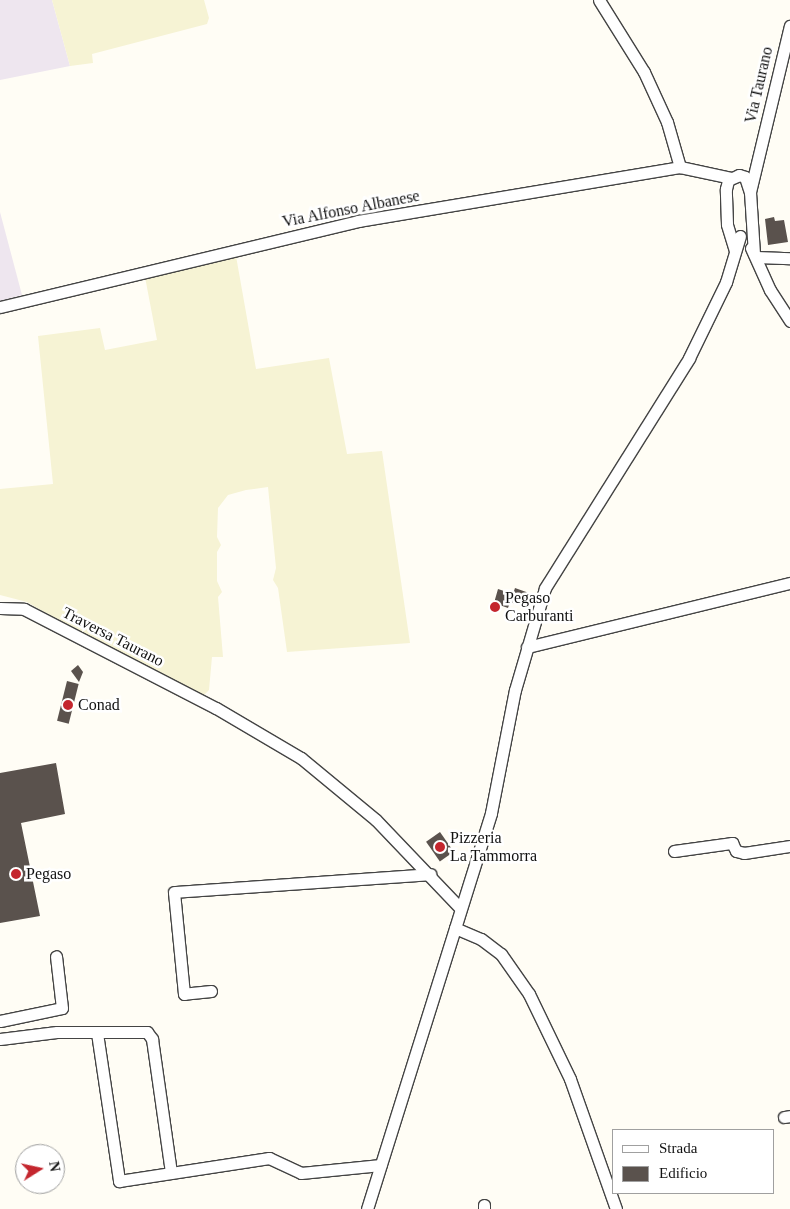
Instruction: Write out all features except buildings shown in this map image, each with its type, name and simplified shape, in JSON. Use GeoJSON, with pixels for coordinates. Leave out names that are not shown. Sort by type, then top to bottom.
{"type":"FeatureCollection","features":[{"type":"Feature","properties":{"kind":"street"},"geometry":{"type":"LineString","coordinates":[[599,0],[644,72],[667,122],[680,167]]}},
{"type":"Feature","properties":{"kind":"street","name":"Via Taurano"},"geometry":{"type":"LineString","coordinates":[[741,232],[790,26]]}},
{"type":"Feature","properties":{"kind":"street","name":"Via Taurano"},"geometry":{"type":"LineString","coordinates":[[732,181],[760,152]]}},
{"type":"Feature","properties":{"kind":"street","name":"Via Alfonso Albanese"},"geometry":{"type":"LineString","coordinates":[[0,307],[358,221],[680,167],[712,172],[732,181]]}},
{"type":"Feature","properties":{"kind":"street"},"geometry":{"type":"LineString","coordinates":[[750,192],[744,177],[732,181],[741,232],[755,255],[770,290],[790,321]]}},
{"type":"Feature","properties":{"kind":"street"},"geometry":{"type":"LineString","coordinates":[[367,1209],[491,813],[515,690],[547,585],[689,358],[726,282],[741,232]]}},
{"type":"Feature","properties":{"kind":"street"},"geometry":{"type":"LineString","coordinates":[[735,256],[755,255],[790,258]]}},
{"type":"Feature","properties":{"kind":"street"},"geometry":{"type":"LineString","coordinates":[[527,647],[790,583]]}},
{"type":"Feature","properties":{"kind":"street","name":"Traversa Taurano"},"geometry":{"type":"LineString","coordinates":[[0,608],[24,609],[209,704],[301,758],[376,820],[430,874],[460,908]]}},
{"type":"Feature","properties":{"kind":"street"},"geometry":{"type":"LineString","coordinates":[[674,851],[732,843],[736,851],[744,853],[790,846]]}},
{"type":"Feature","properties":{"kind":"street"},"geometry":{"type":"LineString","coordinates":[[211,991],[184,994],[174,892],[430,874]]}},
{"type":"Feature","properties":{"kind":"street"},"geometry":{"type":"LineString","coordinates":[[455,928],[481,939],[501,954],[529,994],[570,1079],[616,1209]]}},
{"type":"Feature","properties":{"kind":"street"},"geometry":{"type":"LineString","coordinates":[[0,1021],[62,1008],[56,956]]}},
{"type":"Feature","properties":{"kind":"street"},"geometry":{"type":"LineString","coordinates":[[0,1039],[57,1032],[96,1033],[140,1029],[147,1032],[152,1039],[170,1173]]}},
{"type":"Feature","properties":{"kind":"street"},"geometry":{"type":"LineString","coordinates":[[96,1033],[120,1181],[269,1158],[301,1173],[382,1165]]}},
{"type":"Feature","properties":{"kind":"shaded area"},"geometry":{"type":"Polygon","coordinates":[[[0,0],[52,0],[70,66],[0,80],[0,0]]]}},
{"type":"Feature","properties":{"kind":"shaded area"},"geometry":{"type":"Polygon","coordinates":[[[52,0],[204,0],[209,18],[207,24],[92,54],[93,63],[70,66],[52,0]]]}},
{"type":"Feature","properties":{"kind":"shaded area"},"geometry":{"type":"Polygon","coordinates":[[[0,212],[22,295],[0,301],[0,212]]]}},
{"type":"Feature","properties":{"kind":"shaded area"},"geometry":{"type":"Polygon","coordinates":[[[236,256],[256,369],[329,358],[347,454],[382,451],[410,643],[287,652],[278,588],[273,580],[276,568],[268,487],[246,490],[228,495],[218,508],[217,537],[221,545],[217,552],[217,581],[222,592],[218,597],[223,657],[212,657],[209,690],[203,696],[115,653],[27,602],[0,595],[0,489],[53,484],[38,336],[100,328],[105,350],[157,340],[145,277],[236,256]]]}},
{"type":"Feature","properties":{"kind":"place","name":"Pegaso Carburanti"},"geometry":{"type":"Point","coordinates":[495,607]}},
{"type":"Feature","properties":{"kind":"place","name":"Conad"},"geometry":{"type":"Point","coordinates":[68,705]}},
{"type":"Feature","properties":{"kind":"place","name":"Pizzeria La Tammorra"},"geometry":{"type":"Point","coordinates":[440,847]}},
{"type":"Feature","properties":{"kind":"place","name":"Pegaso"},"geometry":{"type":"Point","coordinates":[16,874]}}]}
